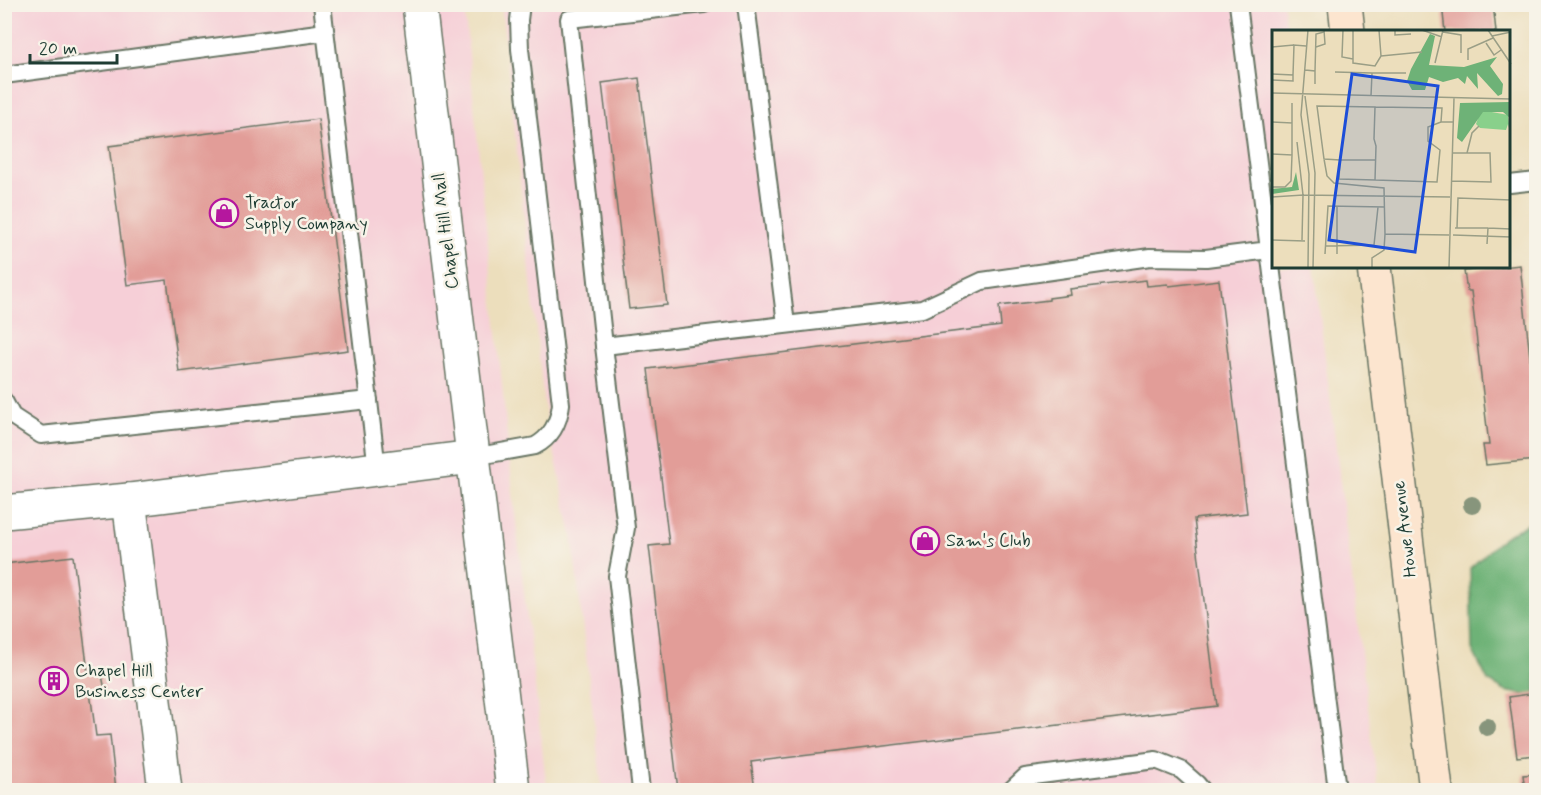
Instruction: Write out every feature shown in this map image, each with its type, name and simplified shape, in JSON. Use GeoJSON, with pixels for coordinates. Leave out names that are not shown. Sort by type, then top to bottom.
{"type":"FeatureCollection","features":[{"type":"Feature","properties":{"kind":"street","name":"Chapel Hill Mall"},"geometry":{"type":"LineString","coordinates":[[418,4],[513,790]]}},
{"type":"Feature","properties":{"kind":"street"},"geometry":{"type":"LineString","coordinates":[[1345,4],[1348,30]]}},
{"type":"Feature","properties":{"kind":"street","name":"Howe Avenue"},"geometry":{"type":"LineString","coordinates":[[1374,268],[1436,790]]}},
{"type":"Feature","properties":{"kind":"street"},"geometry":{"type":"LineString","coordinates":[[4,512],[129,500],[473,457]]}},
{"type":"Feature","properties":{"kind":"street"},"geometry":{"type":"LineString","coordinates":[[129,500],[165,790]]}},
{"type":"Feature","properties":{"kind":"lane"},"geometry":{"type":"LineString","coordinates":[[322,4],[377,469]]}},
{"type":"Feature","properties":{"kind":"lane"},"geometry":{"type":"LineString","coordinates":[[473,457],[541,443],[556,427],[561,404],[520,50],[521,4]]}},
{"type":"Feature","properties":{"kind":"lane"},"geometry":{"type":"LineString","coordinates":[[641,790],[617,576],[626,528],[568,19],[704,4]]}},
{"type":"Feature","properties":{"kind":"lane"},"geometry":{"type":"LineString","coordinates":[[746,4],[786,324]]}},
{"type":"Feature","properties":{"kind":"lane"},"geometry":{"type":"LineString","coordinates":[[1238,4],[1337,790]]}},
{"type":"Feature","properties":{"kind":"lane"},"geometry":{"type":"LineString","coordinates":[[4,75],[325,32]]}},
{"type":"Feature","properties":{"kind":"lane"},"geometry":{"type":"LineString","coordinates":[[1511,184],[1536,181]]}},
{"type":"Feature","properties":{"kind":"lane"},"geometry":{"type":"LineString","coordinates":[[604,346],[922,309],[982,280],[1150,257],[1206,258],[1269,250]]}},
{"type":"Feature","properties":{"kind":"lane"},"geometry":{"type":"LineString","coordinates":[[4,401],[12,416],[41,435],[369,400]]}},
{"type":"Feature","properties":{"kind":"lane"},"geometry":{"type":"LineString","coordinates":[[1011,790],[1025,777],[1156,760],[1181,770],[1202,790]]}},
{"type":"Feature","properties":{"kind":"shaded area"},"geometry":{"type":"Polygon","coordinates":[[[504,4],[1283,5],[1286,30],[1272,30],[1272,268],[1314,268],[1378,790],[602,790],[572,536],[544,403],[502,12],[504,4]]]}},
{"type":"Feature","properties":{"kind":"shaded area"},"geometry":{"type":"Polygon","coordinates":[[[5,5],[464,5],[514,504],[547,790],[5,790],[5,5]]]}},
{"type":"Feature","properties":{"kind":"green space"},"geometry":{"type":"Polygon","coordinates":[[[1536,519],[1536,697],[1505,691],[1488,681],[1472,649],[1470,568],[1504,537],[1536,519]]]}},
{"type":"Feature","properties":{"kind":"building"},"geometry":{"type":"Polygon","coordinates":[[[1442,4],[1493,4],[1496,30],[1445,30],[1442,4]]]}},
{"type":"Feature","properties":{"kind":"building"},"geometry":{"type":"Polygon","coordinates":[[[639,78],[667,305],[629,309],[602,83],[639,78]]]}},
{"type":"Feature","properties":{"kind":"building","name":"Tractor Supply Company"},"geometry":{"type":"Polygon","coordinates":[[[318,119],[348,350],[179,372],[167,280],[127,285],[109,146],[318,119]]]}},
{"type":"Feature","properties":{"kind":"building"},"geometry":{"type":"Polygon","coordinates":[[[1520,265],[1536,413],[1536,460],[1486,465],[1483,445],[1489,445],[1471,291],[1467,291],[1464,271],[1511,268],[1511,266],[1520,265]]]}},
{"type":"Feature","properties":{"kind":"building"},"geometry":{"type":"Polygon","coordinates":[[[1146,280],[1147,286],[1168,284],[1169,286],[1219,280],[1247,513],[1194,519],[1217,706],[751,762],[755,790],[678,790],[649,546],[669,544],[648,369],[1001,326],[999,306],[1071,295],[1070,289],[1146,280]]]}},
{"type":"Feature","properties":{"kind":"building","name":"Chapel Hill Business Center"},"geometry":{"type":"Polygon","coordinates":[[[73,556],[88,672],[101,670],[105,690],[90,692],[96,736],[110,735],[116,790],[4,790],[4,564],[73,556]]]}},
{"type":"Feature","properties":{"kind":"building"},"geometry":{"type":"Polygon","coordinates":[[[1536,693],[1536,755],[1517,757],[1509,697],[1536,693]]]}},
{"type":"Feature","properties":{"kind":"building"},"geometry":{"type":"Polygon","coordinates":[[[1536,774],[1536,790],[1525,790],[1523,775],[1536,774]]]}},
{"type":"Feature","properties":{"kind":"place","name":"Tractor Supply Company"},"geometry":{"type":"Point","coordinates":[224,213]}},
{"type":"Feature","properties":{"kind":"place","name":"Sam's Club"},"geometry":{"type":"Point","coordinates":[925,541]}},
{"type":"Feature","properties":{"kind":"place","name":"Chapel Hill Business Center"},"geometry":{"type":"Point","coordinates":[54,681]}}]}
